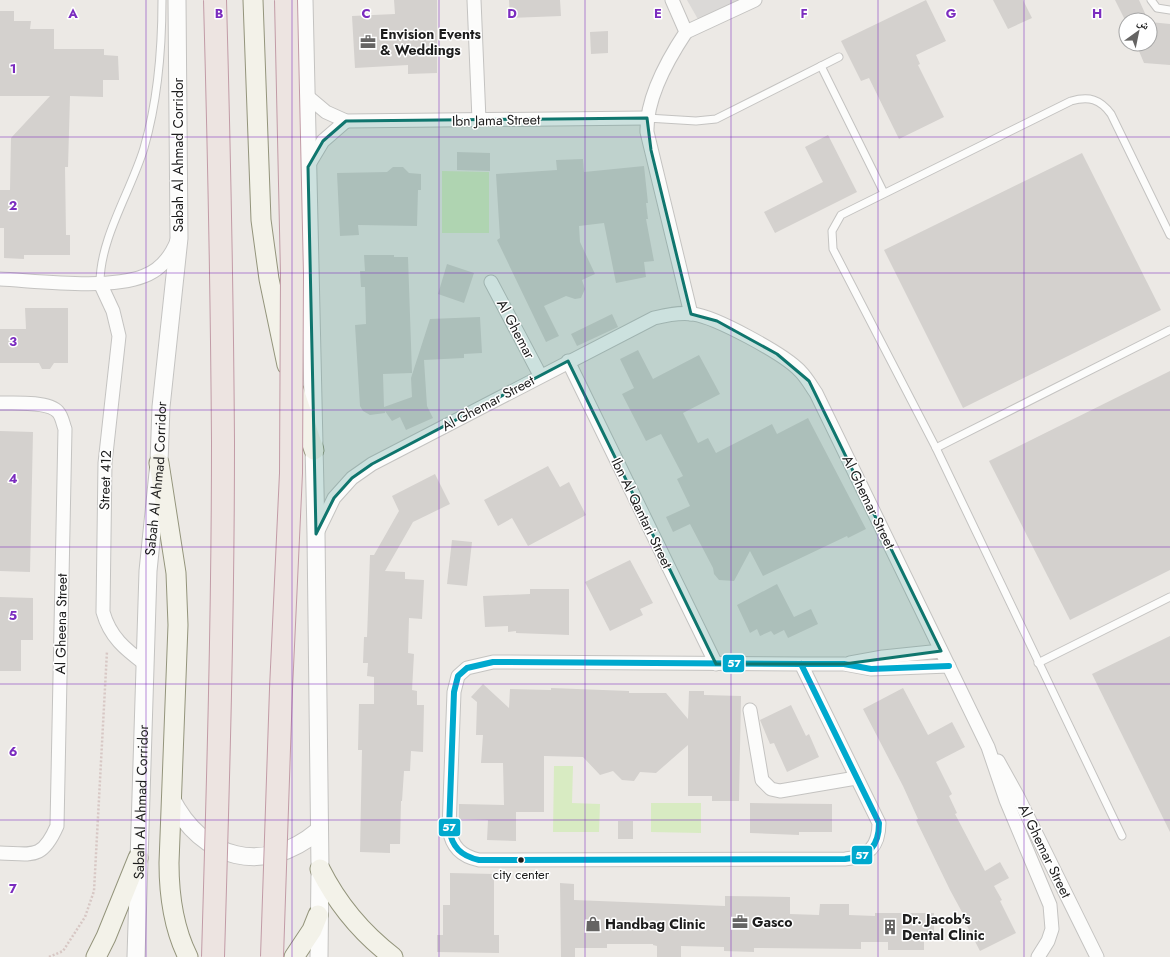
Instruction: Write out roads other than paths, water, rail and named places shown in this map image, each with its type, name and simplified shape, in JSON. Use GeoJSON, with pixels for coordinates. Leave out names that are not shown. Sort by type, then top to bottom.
{"type":"FeatureCollection","features":[{"type":"Feature","properties":{"kind":"highway"},"geometry":{"type":"LineString","coordinates":[[213,957],[221,636],[222,449],[219,147],[215,0]]}},
{"type":"Feature","properties":{"kind":"highway"},"geometry":{"type":"LineString","coordinates":[[272,957],[281,689],[291,473],[292,275],[286,0]]}},
{"type":"Feature","properties":{"kind":"main road"},"geometry":{"type":"LineString","coordinates":[[253,0],[261,220],[269,279],[280,337],[293,387],[314,450]]}},
{"type":"Feature","properties":{"kind":"main road"},"geometry":{"type":"LineString","coordinates":[[159,463],[176,573],[178,625],[169,893],[180,940],[188,957]]}},
{"type":"Feature","properties":{"kind":"main road"},"geometry":{"type":"LineString","coordinates":[[96,957],[106,937],[138,858]]}},
{"type":"Feature","properties":{"kind":"main road"},"geometry":{"type":"LineString","coordinates":[[320,869],[329,886],[347,911],[368,935],[393,957]]}},
{"type":"Feature","properties":{"kind":"main road"},"geometry":{"type":"LineString","coordinates":[[294,957],[312,930],[318,915]]}},
{"type":"Feature","properties":{"kind":"street","name":"Sabah Al Ahmad Corridor"},"geometry":{"type":"LineString","coordinates":[[136,957],[148,571],[159,463],[161,407],[179,238],[178,0]]}},
{"type":"Feature","properties":{"kind":"street"},"geometry":{"type":"LineString","coordinates":[[304,0],[316,534],[318,831],[320,869],[318,915],[319,957]]}},
{"type":"Feature","properties":{"kind":"street"},"geometry":{"type":"LineString","coordinates":[[474,0],[479,120]]}},
{"type":"Feature","properties":{"kind":"street"},"geometry":{"type":"LineString","coordinates":[[672,0],[686,32]]}},
{"type":"Feature","properties":{"kind":"street"},"geometry":{"type":"LineString","coordinates":[[691,314],[651,150],[647,118],[669,58],[686,32],[755,0]]}},
{"type":"Feature","properties":{"kind":"street","name":"Ibn Jama Street"},"geometry":{"type":"LineString","coordinates":[[307,96],[326,112],[346,121],[647,118]]}},
{"type":"Feature","properties":{"kind":"street"},"geometry":{"type":"LineString","coordinates":[[308,167],[323,141],[346,121]]}},
{"type":"Feature","properties":{"kind":"street"},"geometry":{"type":"LineString","coordinates":[[0,279],[100,283],[133,280],[145,276],[166,260],[179,238]]}},
{"type":"Feature","properties":{"kind":"street","name":"Al Ghemar"},"geometry":{"type":"LineString","coordinates":[[491,282],[540,375]]}},
{"type":"Feature","properties":{"kind":"street","name":"Street 412"},"geometry":{"type":"LineString","coordinates":[[100,283],[113,311],[119,336],[107,435],[103,502],[103,612],[111,633],[125,649],[145,664]]}},
{"type":"Feature","properties":{"kind":"street","name":"Al Ghemar Street"},"geometry":{"type":"LineString","coordinates":[[316,534],[334,498],[352,478],[372,464],[540,375],[654,318],[672,314],[691,314],[717,321],[789,361],[809,382],[988,747],[1011,784],[1097,957]]}},
{"type":"Feature","properties":{"kind":"street","name":"Ibn Al Qantari Street"},"geometry":{"type":"LineString","coordinates":[[568,361],[716,664]]}},
{"type":"Feature","properties":{"kind":"street","name":"Al Gheena Street"},"geometry":{"type":"LineString","coordinates":[[0,403],[43,405],[52,407],[58,411],[65,429],[57,826],[46,847],[34,854],[0,854]]}},
{"type":"Feature","properties":{"kind":"street"},"geometry":{"type":"LineString","coordinates":[[844,664],[876,658],[941,652]]}},
{"type":"Feature","properties":{"kind":"street"},"geometry":{"type":"LineString","coordinates":[[802,664],[878,823],[879,834],[875,845],[867,853],[857,858],[479,860],[467,857],[458,850],[451,840],[449,829],[454,692],[458,676],[467,668],[493,662],[844,664],[871,669],[949,666]]}},
{"type":"Feature","properties":{"kind":"street"},"geometry":{"type":"LineString","coordinates":[[750,710],[762,780],[771,789],[780,791],[856,778]]}},
{"type":"Feature","properties":{"kind":"street","name":"Al Ghemar Street"},"geometry":{"type":"LineString","coordinates":[[988,747],[1006,800],[1050,905],[1052,929],[1048,941],[1038,957]]}},
{"type":"Feature","properties":{"kind":"street"},"geometry":{"type":"LineString","coordinates":[[171,798],[179,814],[194,832],[219,849],[236,855],[266,856],[288,851],[304,843],[318,831]]}},
{"type":"Feature","properties":{"kind":"lane"},"geometry":{"type":"LineString","coordinates":[[100,283],[100,268],[108,241],[138,167],[150,126],[158,86],[162,0]]}},
{"type":"Feature","properties":{"kind":"lane"},"geometry":{"type":"LineString","coordinates":[[1151,0],[1157,8],[1170,10]]}},
{"type":"Feature","properties":{"kind":"lane"},"geometry":{"type":"LineString","coordinates":[[647,118],[696,121],[716,119],[839,56]]}},
{"type":"Feature","properties":{"kind":"lane"},"geometry":{"type":"LineString","coordinates":[[821,66],[884,193]]}},
{"type":"Feature","properties":{"kind":"lane"},"geometry":{"type":"LineString","coordinates":[[1122,836],[936,448],[833,248],[831,240],[832,231],[841,215],[1071,101],[1082,98],[1094,99],[1104,105],[1111,114],[1170,235]]}},
{"type":"Feature","properties":{"kind":"lane"},"geometry":{"type":"LineString","coordinates":[[936,448],[1170,330]]}},
{"type":"Feature","properties":{"kind":"lane"},"geometry":{"type":"LineString","coordinates":[[1038,663],[1170,597]]}},
{"type":"Feature","properties":{"kind":"place","name":"Envision Events & Weddings"},"geometry":{"type":"Point","coordinates":[368,42]}},
{"type":"Feature","properties":{"kind":"place","name":"city center"},"geometry":{"type":"Point","coordinates":[521,860]}},
{"type":"Feature","properties":{"kind":"place","name":"Gasco"},"geometry":{"type":"Point","coordinates":[740,922]}},
{"type":"Feature","properties":{"kind":"place","name":"Handbag Clinic"},"geometry":{"type":"Point","coordinates":[593,924]}},
{"type":"Feature","properties":{"kind":"place","name":"Dr. Jacob's Dental Clinic"},"geometry":{"type":"Point","coordinates":[890,927]}}]}
